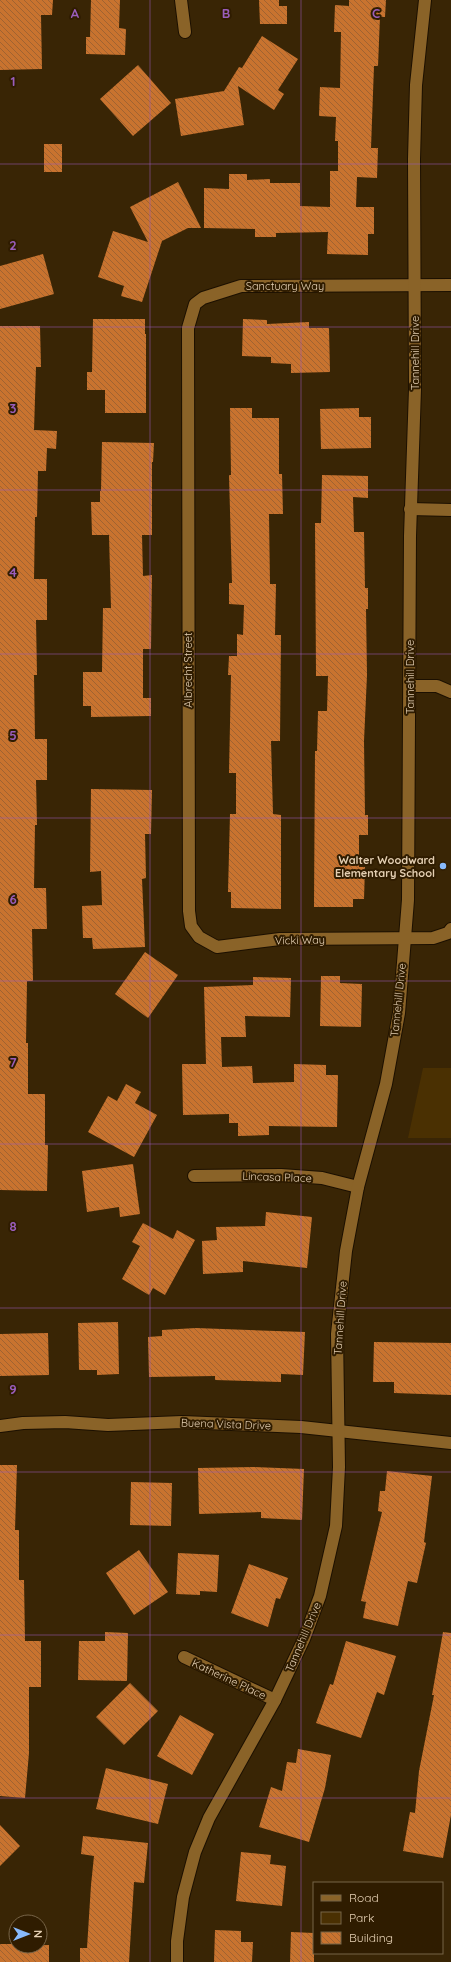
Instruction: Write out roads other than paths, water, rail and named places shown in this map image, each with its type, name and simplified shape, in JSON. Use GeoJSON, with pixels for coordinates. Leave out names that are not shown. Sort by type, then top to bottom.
{"type":"FeatureCollection","features":[{"type":"Feature","properties":{"kind":"street"},"geometry":{"type":"LineString","coordinates":[[181,0],[186,32]]}},
{"type":"Feature","properties":{"kind":"street","name":"Tannehill Drive"},"geometry":{"type":"LineString","coordinates":[[177,1962],[177,1941],[183,1896],[195,1852],[210,1818],[275,1700],[304,1639],[320,1596],[336,1526],[339,1467],[337,1334],[346,1251],[358,1187],[387,1077],[399,1013],[405,939],[409,852],[410,509],[415,389],[416,286],[414,159],[416,85],[425,0]]}},
{"type":"Feature","properties":{"kind":"street","name":"Sanctuary Way"},"geometry":{"type":"LineString","coordinates":[[188,400],[188,328],[195,304],[203,298],[241,286],[451,285]]}},
{"type":"Feature","properties":{"kind":"street","name":"Albrecht Street"},"geometry":{"type":"LineString","coordinates":[[188,400],[189,911],[191,926],[199,937]]}},
{"type":"Feature","properties":{"kind":"street"},"geometry":{"type":"LineString","coordinates":[[410,509],[451,510]]}},
{"type":"Feature","properties":{"kind":"street"},"geometry":{"type":"LineString","coordinates":[[410,686],[437,686],[451,692]]}},
{"type":"Feature","properties":{"kind":"street","name":"Vicki Way"},"geometry":{"type":"LineString","coordinates":[[199,937],[217,947],[280,939],[433,938],[448,933],[451,929]]}},
{"type":"Feature","properties":{"kind":"street","name":"Lincasa Place"},"geometry":{"type":"LineString","coordinates":[[194,1176],[281,1175],[322,1178],[358,1187]]}},
{"type":"Feature","properties":{"kind":"street","name":"Buena Vista Drive"},"geometry":{"type":"LineString","coordinates":[[0,1426],[23,1423],[65,1422],[108,1425],[182,1422],[302,1427],[451,1443]]}},
{"type":"Feature","properties":{"kind":"street","name":"Katherine Place"},"geometry":{"type":"LineString","coordinates":[[184,1657],[275,1700]]}},
{"type":"Feature","properties":{"kind":"place","name":"Walter Woodward Elementary School"},"geometry":{"type":"Point","coordinates":[443,866]}}]}
